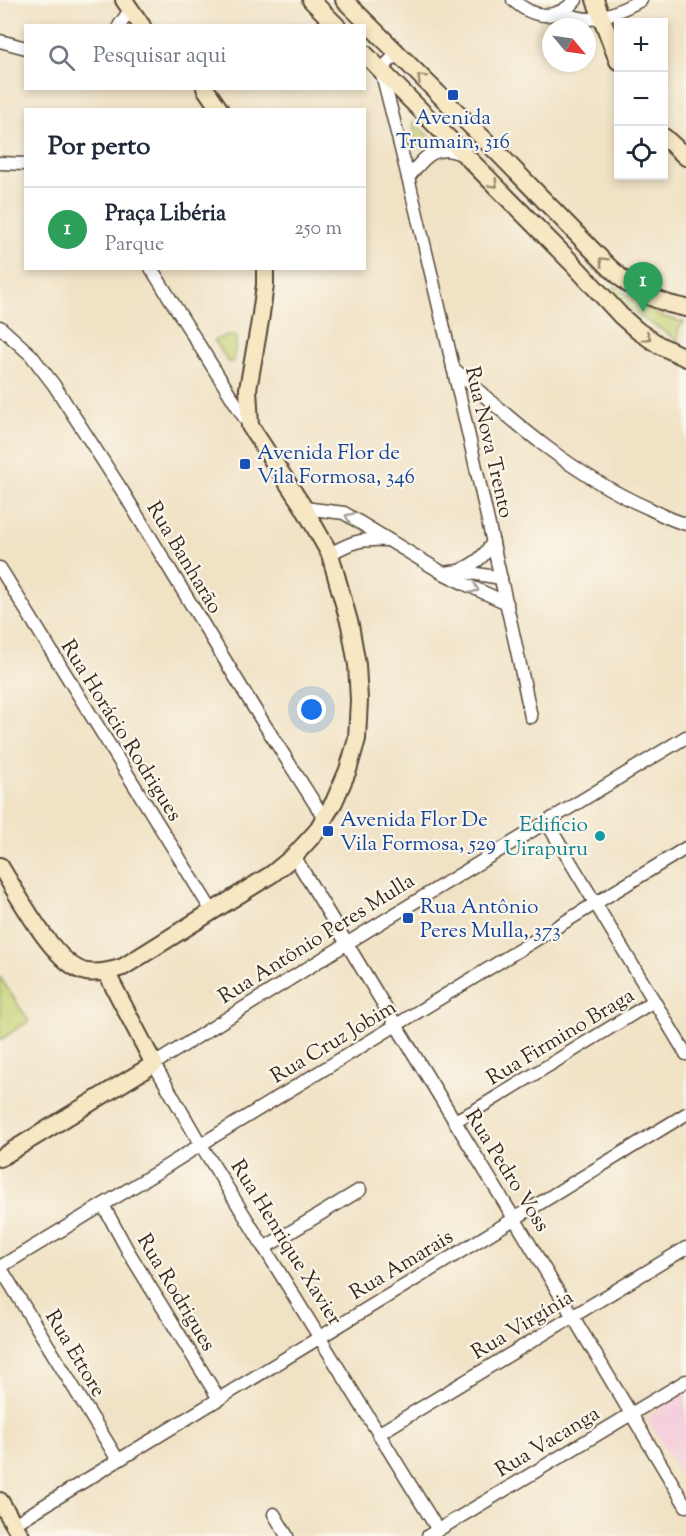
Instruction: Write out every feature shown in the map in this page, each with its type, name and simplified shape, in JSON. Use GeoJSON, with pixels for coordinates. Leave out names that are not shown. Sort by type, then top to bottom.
{"type":"FeatureCollection","features":[{"type":"Feature","properties":{"kind":"street"},"geometry":{"type":"LineString","coordinates":[[311,0],[335,24]]}},
{"type":"Feature","properties":{"kind":"street"},"geometry":{"type":"LineString","coordinates":[[344,0],[608,266],[628,284],[648,296],[686,308]]}},
{"type":"Feature","properties":{"kind":"street"},"geometry":{"type":"LineString","coordinates":[[513,0],[535,14],[560,13],[590,19],[641,0]]}},
{"type":"Feature","properties":{"kind":"street"},"geometry":{"type":"LineString","coordinates":[[560,13],[576,0]]}},
{"type":"Feature","properties":{"kind":"street"},"geometry":{"type":"LineString","coordinates":[[595,0],[614,50]]}},
{"type":"Feature","properties":{"kind":"street"},"geometry":{"type":"LineString","coordinates":[[120,24],[127,5]]}},
{"type":"Feature","properties":{"kind":"street"},"geometry":{"type":"LineString","coordinates":[[127,5],[141,24]]}},
{"type":"Feature","properties":{"kind":"street"},"geometry":{"type":"LineString","coordinates":[[0,41],[24,47]]}},
{"type":"Feature","properties":{"kind":"street"},"geometry":{"type":"LineString","coordinates":[[381,70],[397,53]]}},
{"type":"Feature","properties":{"kind":"street"},"geometry":{"type":"LineString","coordinates":[[366,55],[573,264],[621,316],[659,345],[686,358]]}},
{"type":"Feature","properties":{"kind":"street","name":"Rua Nova Trento"},"geometry":{"type":"LineString","coordinates":[[381,70],[453,368],[531,717]]}},
{"type":"Feature","properties":{"kind":"street"},"geometry":{"type":"LineString","coordinates":[[206,90],[219,108]]}},
{"type":"Feature","properties":{"kind":"street"},"geometry":{"type":"LineString","coordinates":[[668,141],[686,157]]}},
{"type":"Feature","properties":{"kind":"street"},"geometry":{"type":"LineString","coordinates":[[408,177],[426,156],[435,151],[448,150],[468,157]]}},
{"type":"Feature","properties":{"kind":"street"},"geometry":{"type":"LineString","coordinates":[[0,164],[24,164]]}},
{"type":"Feature","properties":{"kind":"street"},"geometry":{"type":"LineString","coordinates":[[0,866],[47,940],[72,966],[86,972],[106,972],[123,967],[272,874],[294,856],[316,832],[334,802],[357,739],[359,700],[357,665],[350,625],[330,555],[304,508],[152,270]]}},
{"type":"Feature","properties":{"kind":"street"},"geometry":{"type":"LineString","coordinates":[[250,426],[248,389],[260,321],[265,270]]}},
{"type":"Feature","properties":{"kind":"street","name":"Rua Banharão"},"geometry":{"type":"LineString","coordinates":[[0,327],[31,355],[54,385],[123,492],[254,708],[324,818]]}},
{"type":"Feature","properties":{"kind":"street"},"geometry":{"type":"LineString","coordinates":[[453,368],[540,443],[576,469],[611,490],[686,524]]}},
{"type":"Feature","properties":{"kind":"street"},"geometry":{"type":"LineString","coordinates":[[304,508],[344,513],[443,573],[507,603]]}},
{"type":"Feature","properties":{"kind":"street"},"geometry":{"type":"LineString","coordinates":[[330,555],[360,540],[389,540]]}},
{"type":"Feature","properties":{"kind":"street"},"geometry":{"type":"LineString","coordinates":[[459,571],[484,556],[493,542]]}},
{"type":"Feature","properties":{"kind":"street","name":"Rua Horácio Rodrigues"},"geometry":{"type":"LineString","coordinates":[[0,568],[212,911]]}},
{"type":"Feature","properties":{"kind":"street"},"geometry":{"type":"LineString","coordinates":[[443,573],[459,571],[501,578]]}},
{"type":"Feature","properties":{"kind":"street","name":"Rua Antônio Peres Mulla"},"geometry":{"type":"LineString","coordinates":[[0,1158],[686,737]]}},
{"type":"Feature","properties":{"kind":"street"},"geometry":{"type":"LineString","coordinates":[[547,823],[686,1054]]}},
{"type":"Feature","properties":{"kind":"street","name":"Rua Cruz Jobim"},"geometry":{"type":"LineString","coordinates":[[0,1267],[686,848]]}},
{"type":"Feature","properties":{"kind":"street","name":"Rua Pedro Voss"},"geometry":{"type":"LineString","coordinates":[[294,856],[574,1316],[686,1506]]}},
{"type":"Feature","properties":{"kind":"street","name":"Rua Henrique Xavier"},"geometry":{"type":"LineString","coordinates":[[106,972],[154,1064],[378,1434],[433,1533]]}},
{"type":"Feature","properties":{"kind":"street","name":"Rua Firmino Braga"},"geometry":{"type":"LineString","coordinates":[[454,1121],[654,1001]]}},
{"type":"Feature","properties":{"kind":"street","name":"Rua Amarais"},"geometry":{"type":"LineString","coordinates":[[18,1530],[118,1461],[686,1114]]}},
{"type":"Feature","properties":{"kind":"street"},"geometry":{"type":"LineString","coordinates":[[264,1248],[360,1190]]}},
{"type":"Feature","properties":{"kind":"street","name":"Rua Rodrigues"},"geometry":{"type":"LineString","coordinates":[[102,1205],[219,1399]]}},
{"type":"Feature","properties":{"kind":"street","name":"Rua Virgínia"},"geometry":{"type":"LineString","coordinates":[[378,1434],[686,1248]]}},
{"type":"Feature","properties":{"kind":"street","name":"Rua Ettore"},"geometry":{"type":"LineString","coordinates":[[0,1267],[118,1461]]}},
{"type":"Feature","properties":{"kind":"street","name":"Rua Vacanga"},"geometry":{"type":"LineString","coordinates":[[433,1533],[686,1381]]}},
{"type":"Feature","properties":{"kind":"street"},"geometry":{"type":"LineString","coordinates":[[0,1501],[18,1530]]}},
{"type":"Feature","properties":{"kind":"street"},"geometry":{"type":"LineString","coordinates":[[274,1514],[287,1536]]}},
{"type":"Feature","properties":{"kind":"shaded area"},"geometry":{"type":"Polygon","coordinates":[[[686,1393],[686,1483],[646,1417],[686,1393]]]}},
{"type":"Feature","properties":{"kind":"green space"},"geometry":{"type":"Polygon","coordinates":[[[413,121],[430,138],[417,149],[415,147],[413,121]]]}},
{"type":"Feature","properties":{"kind":"green space"},"geometry":{"type":"Polygon","coordinates":[[[616,286],[660,316],[684,322],[678,329],[678,341],[624,305],[611,291],[616,286]]]}},
{"type":"Feature","properties":{"kind":"green space"},"geometry":{"type":"Polygon","coordinates":[[[237,336],[233,362],[227,360],[214,340],[237,336]]]}},
{"type":"Feature","properties":{"kind":"green space"},"geometry":{"type":"Polygon","coordinates":[[[0,977],[29,1021],[0,1040],[0,977]]]}},
{"type":"Feature","properties":{"kind":"place","name":"Avenida Trumain, 316"},"geometry":{"type":"Point","coordinates":[453,95]}},
{"type":"Feature","properties":{"kind":"place","name":"Praça Libéria"},"geometry":{"type":"Point","coordinates":[643,312]}},
{"type":"Feature","properties":{"kind":"place","name":"Avenida Flor de Vila Formosa, 346"},"geometry":{"type":"Point","coordinates":[245,464]}},
{"type":"Feature","properties":{"kind":"place","name":"Avenida Flor De Vila Formosa, 529"},"geometry":{"type":"Point","coordinates":[328,831]}},
{"type":"Feature","properties":{"kind":"place","name":"Edificio Uirapuru"},"geometry":{"type":"Point","coordinates":[600,836]}},
{"type":"Feature","properties":{"kind":"place","name":"Rua Antônio Peres Mulla, 373"},"geometry":{"type":"Point","coordinates":[408,918]}}]}
